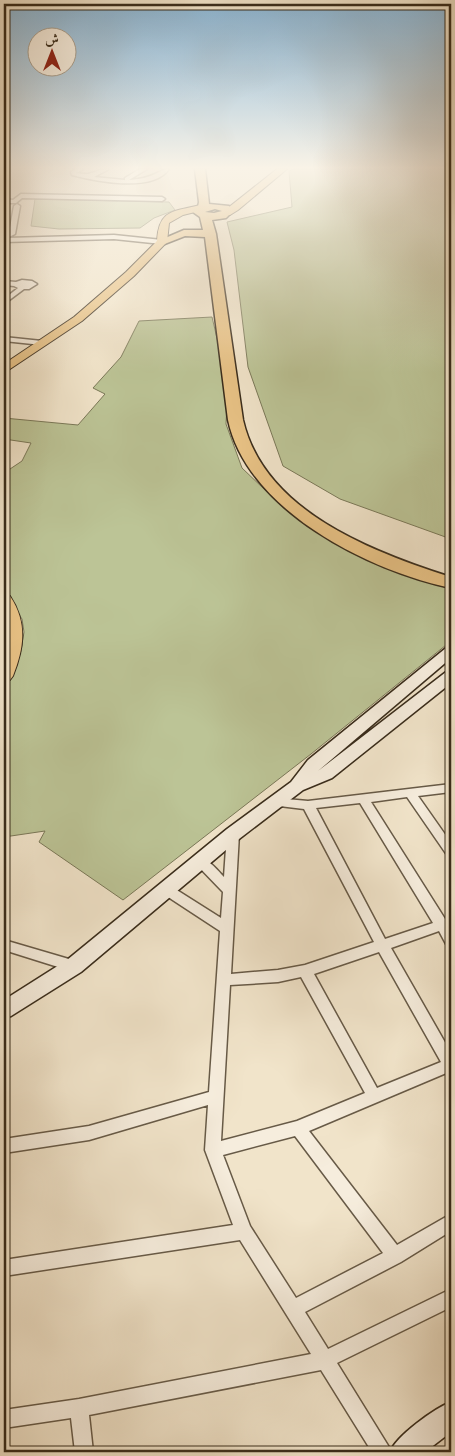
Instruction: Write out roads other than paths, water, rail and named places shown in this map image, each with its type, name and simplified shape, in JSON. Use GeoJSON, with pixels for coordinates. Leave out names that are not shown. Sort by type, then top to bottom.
{"type":"FeatureCollection","features":[{"type":"Feature","properties":{"kind":"highway"},"geometry":{"type":"LineString","coordinates":[[162,242],[176,237]]}},
{"type":"Feature","properties":{"kind":"highway"},"geometry":{"type":"LineString","coordinates":[[210,237],[240,437],[260,475],[277,494],[322,526],[394,562],[451,583]]}},
{"type":"Feature","properties":{"kind":"highway"},"geometry":{"type":"LineString","coordinates":[[218,237],[252,441],[259,458],[289,491],[327,521],[395,554],[451,572]]}},
{"type":"Feature","properties":{"kind":"main road"},"geometry":{"type":"LineString","coordinates":[[4,369],[97,303],[162,242],[162,237]]}},
{"type":"Feature","properties":{"kind":"main road"},"geometry":{"type":"LineString","coordinates":[[4,600],[10,611],[16,633],[13,652],[4,676]]}},
{"type":"Feature","properties":{"kind":"main road"},"geometry":{"type":"LineString","coordinates":[[297,786],[314,764],[451,650]]}},
{"type":"Feature","properties":{"kind":"main road"},"geometry":{"type":"LineString","coordinates":[[4,1010],[74,966],[201,863],[233,834],[297,786],[326,774],[451,675]]}},
{"type":"Feature","properties":{"kind":"main road"},"geometry":{"type":"LineString","coordinates":[[404,1452],[451,1415]]}},
{"type":"Feature","properties":{"kind":"street"},"geometry":{"type":"LineString","coordinates":[[4,238],[114,237],[162,242]]}},
{"type":"Feature","properties":{"kind":"street"},"geometry":{"type":"LineString","coordinates":[[4,283],[19,286],[4,302]]}},
{"type":"Feature","properties":{"kind":"street"},"geometry":{"type":"LineString","coordinates":[[4,339],[42,343]]}},
{"type":"Feature","properties":{"kind":"street"},"geometry":{"type":"LineString","coordinates":[[275,802],[308,805],[451,788]]}},
{"type":"Feature","properties":{"kind":"street"},"geometry":{"type":"LineString","coordinates":[[409,792],[451,852]]}},
{"type":"Feature","properties":{"kind":"street"},"geometry":{"type":"LineString","coordinates":[[362,798],[447,924],[451,940]]}},
{"type":"Feature","properties":{"kind":"street"},"geometry":{"type":"LineString","coordinates":[[213,1150],[298,1128],[451,1064],[382,945],[308,805]]}},
{"type":"Feature","properties":{"kind":"street"},"geometry":{"type":"LineString","coordinates":[[233,834],[213,1150],[244,1231],[383,1452]]}},
{"type":"Feature","properties":{"kind":"street"},"geometry":{"type":"LineString","coordinates":[[201,863],[230,891]]}},
{"type":"Feature","properties":{"kind":"street"},"geometry":{"type":"LineString","coordinates":[[167,890],[228,929]]}},
{"type":"Feature","properties":{"kind":"street"},"geometry":{"type":"LineString","coordinates":[[225,980],[278,976],[305,971],[447,924]]}},
{"type":"Feature","properties":{"kind":"street"},"geometry":{"type":"LineString","coordinates":[[4,945],[74,966]]}},
{"type":"Feature","properties":{"kind":"street"},"geometry":{"type":"LineString","coordinates":[[305,971],[374,1096]]}},
{"type":"Feature","properties":{"kind":"street"},"geometry":{"type":"LineString","coordinates":[[4,1146],[89,1133],[217,1096]]}},
{"type":"Feature","properties":{"kind":"street"},"geometry":{"type":"LineString","coordinates":[[298,1128],[395,1256]]}},
{"type":"Feature","properties":{"kind":"street"},"geometry":{"type":"LineString","coordinates":[[293,1309],[395,1256],[451,1222]]}},
{"type":"Feature","properties":{"kind":"street"},"geometry":{"type":"LineString","coordinates":[[4,1268],[244,1231]]}},
{"type":"Feature","properties":{"kind":"street"},"geometry":{"type":"LineString","coordinates":[[4,1419],[79,1408],[324,1360],[451,1298]]}},
{"type":"Feature","properties":{"kind":"street"},"geometry":{"type":"LineString","coordinates":[[79,1408],[84,1452]]}},
{"type":"Feature","properties":{"kind":"tram line"},"geometry":{"type":"LineString","coordinates":[[4,615],[8,632],[4,657]]}}]}
